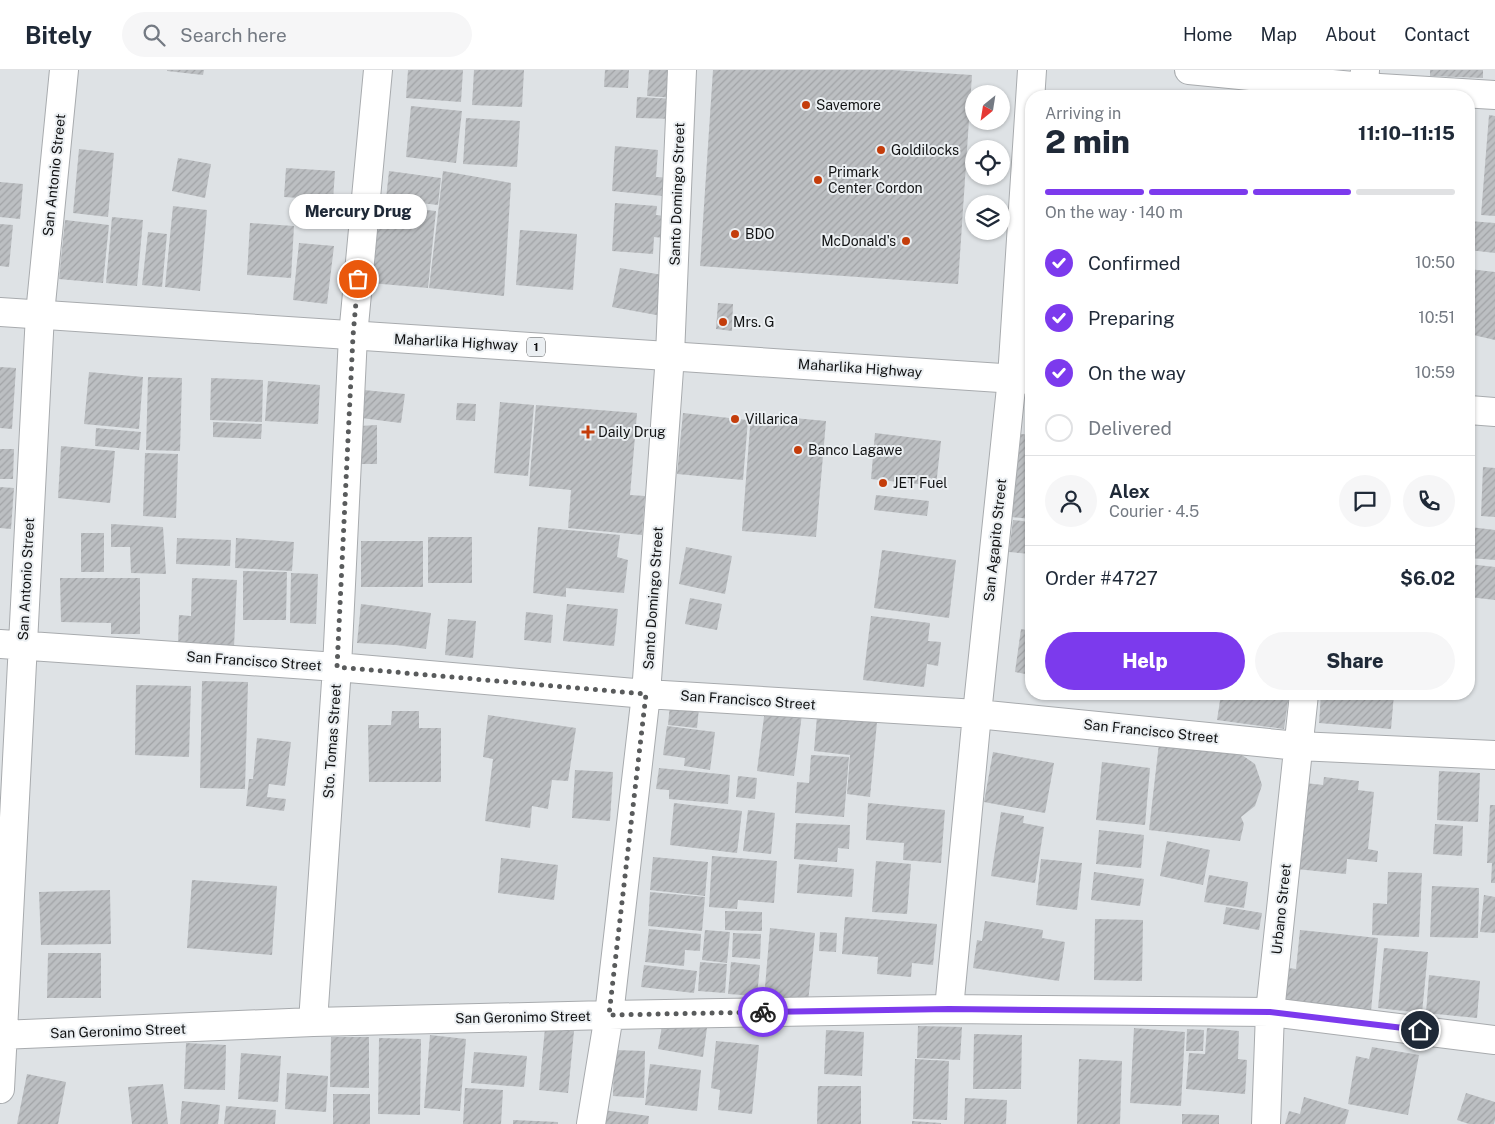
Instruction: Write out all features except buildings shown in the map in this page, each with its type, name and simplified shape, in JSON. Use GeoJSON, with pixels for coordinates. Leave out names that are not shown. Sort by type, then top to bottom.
{"type":"FeatureCollection","features":[{"type":"Feature","properties":{"kind":"main road","name":"San Antonio Street"},"geometry":{"type":"LineString","coordinates":[[0,1090],[12,645],[40,314],[64,70]]}},
{"type":"Feature","properties":{"kind":"main road","name":"Sto. Tomas Street"},"geometry":{"type":"LineString","coordinates":[[313,1022],[337,667],[353,336],[378,70]]}},
{"type":"Feature","properties":{"kind":"main road","name":"Santo Domingo Street"},"geometry":{"type":"LineString","coordinates":[[591,1124],[609,1015],[646,694],[670,355],[682,70]]}},
{"type":"Feature","properties":{"kind":"main road","name":"San Agapito Street"},"geometry":{"type":"LineString","coordinates":[[1031,90],[1032,70]]}},
{"type":"Feature","properties":{"kind":"main road"},"geometry":{"type":"LineString","coordinates":[[1189,70],[1435,90]]}},
{"type":"Feature","properties":{"kind":"main road"},"geometry":{"type":"LineString","coordinates":[[1475,93],[1495,95]]}},
{"type":"Feature","properties":{"kind":"main road","name":"San Agapito Street"},"geometry":{"type":"LineString","coordinates":[[949,1009],[977,714],[1022,379],[1025,286]]}},
{"type":"Feature","properties":{"kind":"main road","name":"Maharlika Highway"},"geometry":{"type":"LineString","coordinates":[[0,312],[1022,379]]}},
{"type":"Feature","properties":{"kind":"main road"},"geometry":{"type":"LineString","coordinates":[[1475,410],[1495,412]]}},
{"type":"Feature","properties":{"kind":"main road","name":"San Francisco Street"},"geometry":{"type":"LineString","coordinates":[[12,645],[337,667],[646,694],[977,714],[1298,746],[1495,755]]}},
{"type":"Feature","properties":{"kind":"main road","name":"Urbano Street"},"geometry":{"type":"LineString","coordinates":[[1266,1124],[1270,1012],[1303,700]]}},
{"type":"Feature","properties":{"kind":"main road","name":"San Geronimo Street"},"geometry":{"type":"LineString","coordinates":[[1,1036],[313,1022],[949,1009],[1270,1012],[1495,1040]]}},
{"type":"Feature","properties":{"kind":"way so far"},"geometry":{"type":"LineString","coordinates":[[358,279],[353,336],[337,667],[646,694],[609,1015],[763,1012]]}},
{"type":"Feature","properties":{"kind":"place","name":"Savemore"},"geometry":{"type":"Point","coordinates":[806,105]}},
{"type":"Feature","properties":{"kind":"place","name":"Goldilocks"},"geometry":{"type":"Point","coordinates":[881,150]}},
{"type":"Feature","properties":{"kind":"place","name":"Primark Center Cordon"},"geometry":{"type":"Point","coordinates":[818,180]}},
{"type":"Feature","properties":{"kind":"place","name":"BDO"},"geometry":{"type":"Point","coordinates":[735,234]}},
{"type":"Feature","properties":{"kind":"place","name":"McDonald's"},"geometry":{"type":"Point","coordinates":[906,241]}},
{"type":"Feature","properties":{"kind":"place","name":"Mercury Drug"},"geometry":{"type":"Point","coordinates":[358,279]}},
{"type":"Feature","properties":{"kind":"place","name":"Mrs. G"},"geometry":{"type":"Point","coordinates":[723,322]}},
{"type":"Feature","properties":{"kind":"place","name":"Villarica"},"geometry":{"type":"Point","coordinates":[735,419]}},
{"type":"Feature","properties":{"kind":"place","name":"Daily Drug"},"geometry":{"type":"Point","coordinates":[588,432]}},
{"type":"Feature","properties":{"kind":"place","name":"Banco Lagawe"},"geometry":{"type":"Point","coordinates":[798,450]}},
{"type":"Feature","properties":{"kind":"place","name":"JET Fuel"},"geometry":{"type":"Point","coordinates":[883,483]}},
{"type":"Feature","properties":{"kind":"route"},"geometry":{"type":"LineString","coordinates":[[763,1012],[949,1009],[1270,1012],[1420,1030]]}}]}
